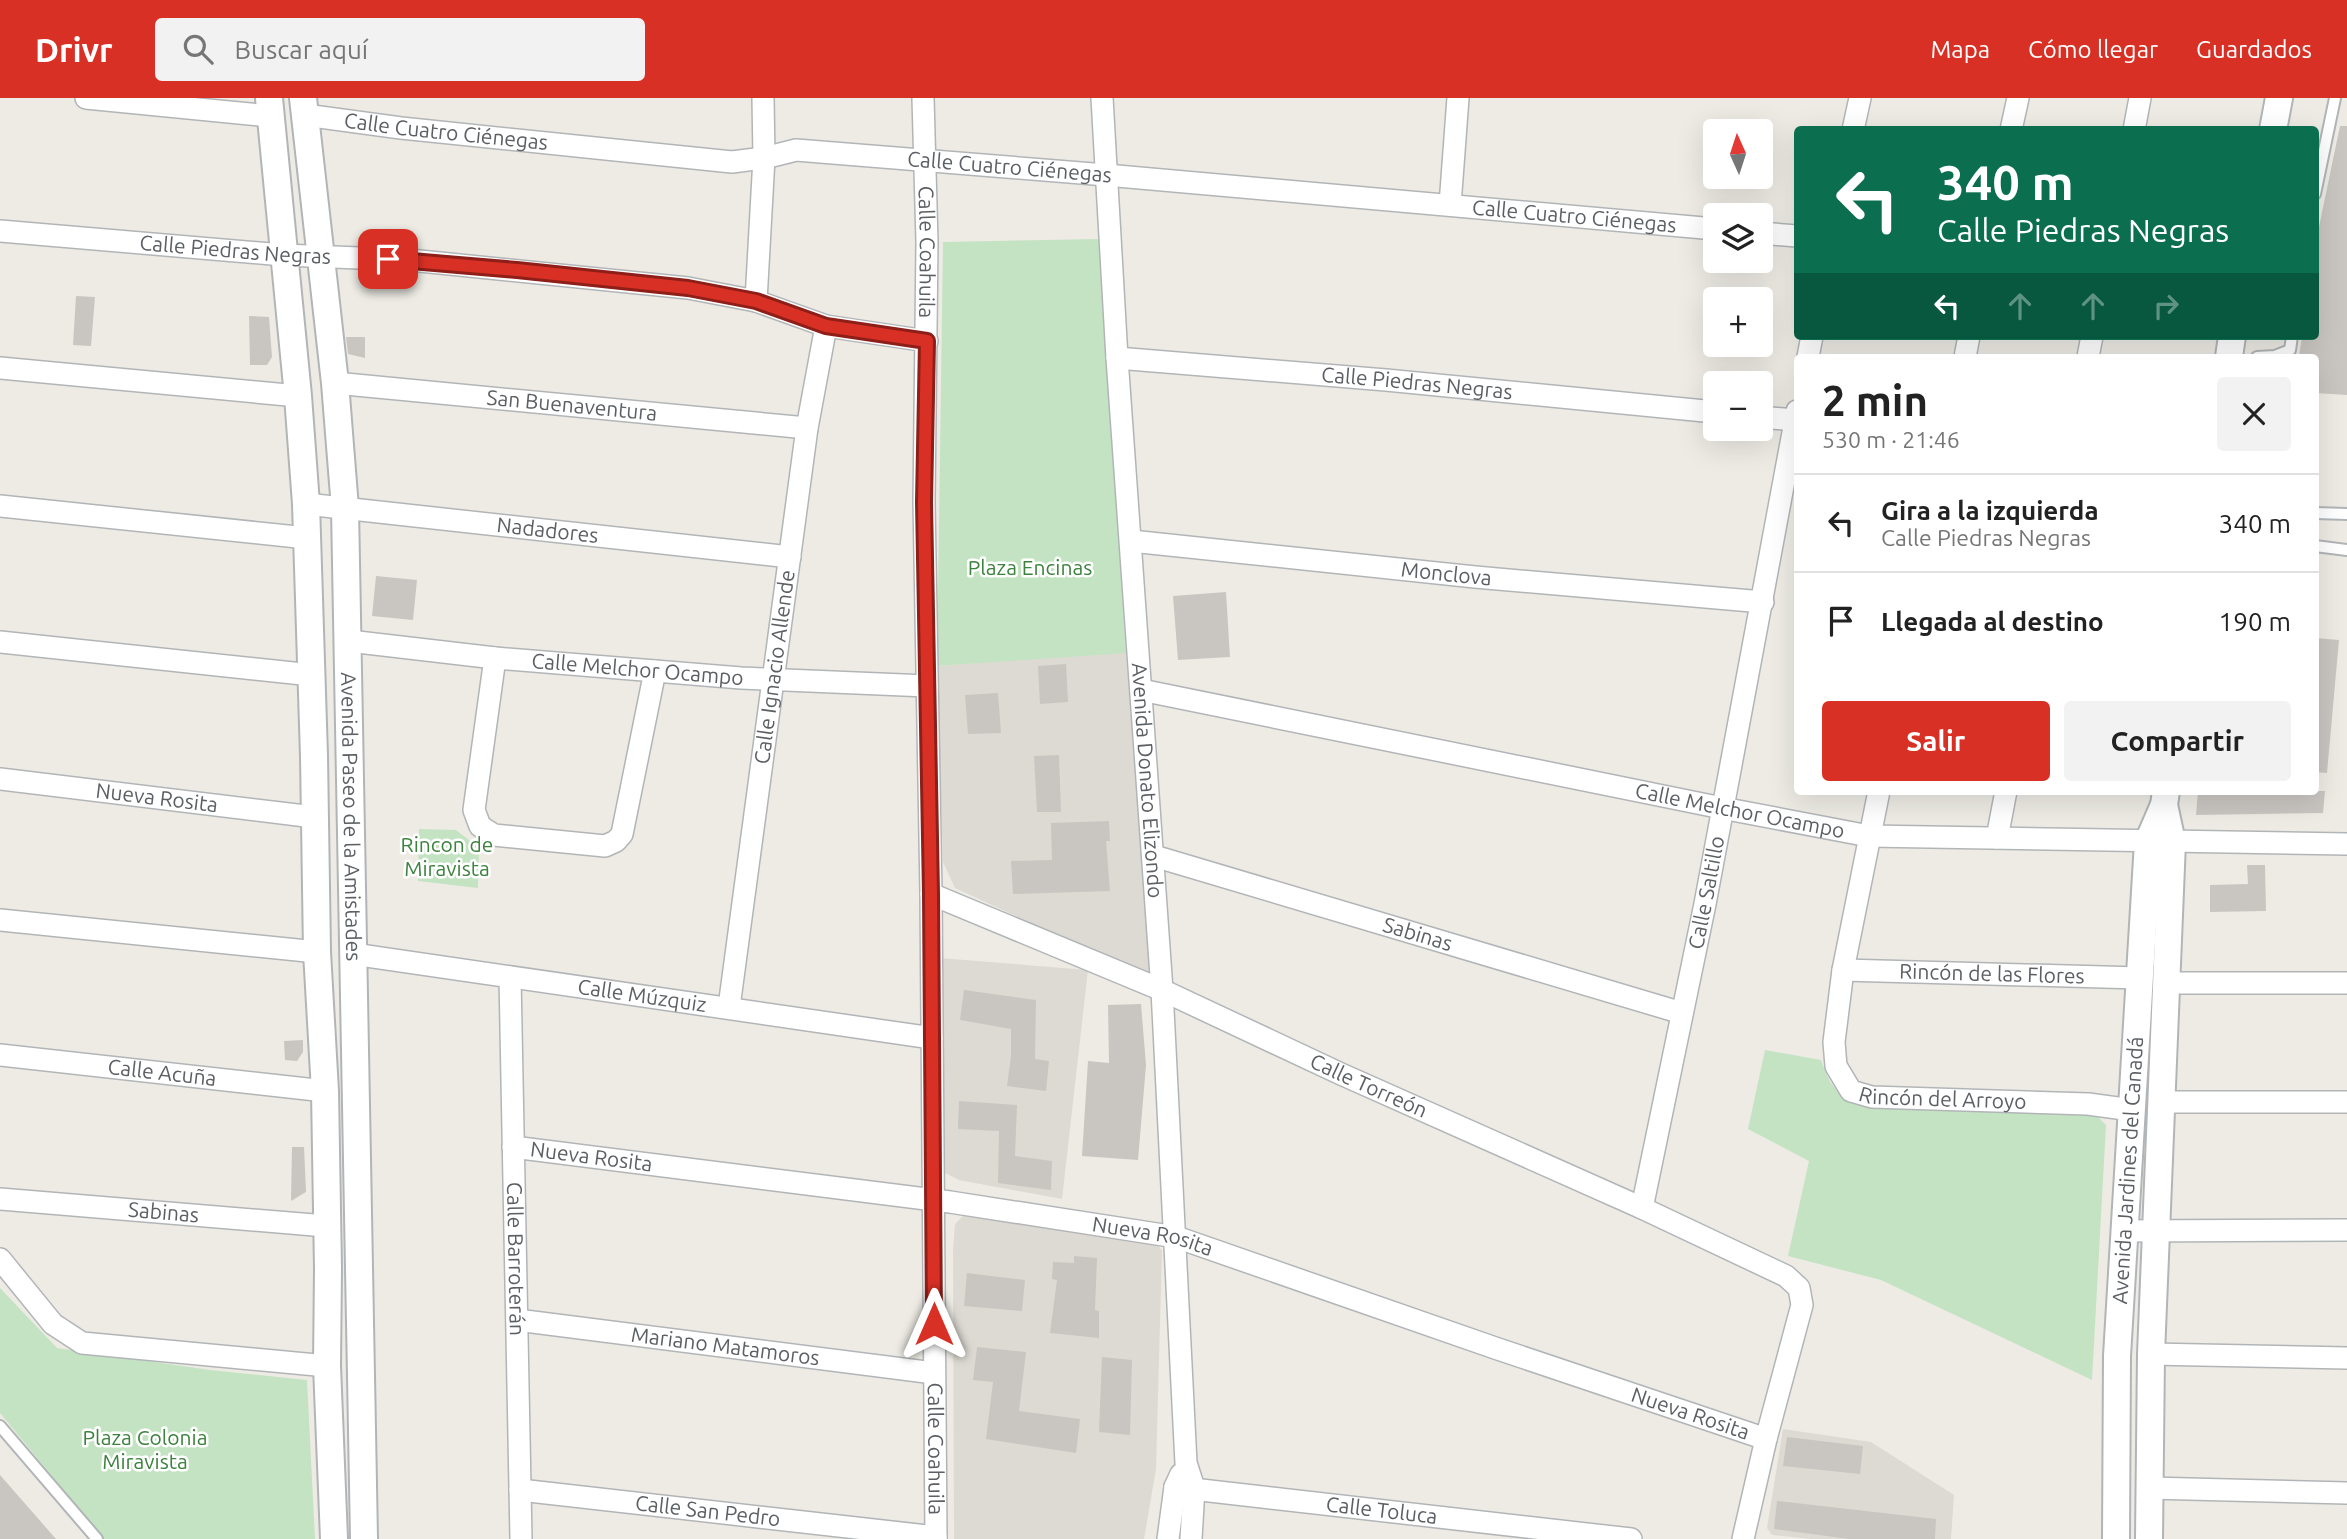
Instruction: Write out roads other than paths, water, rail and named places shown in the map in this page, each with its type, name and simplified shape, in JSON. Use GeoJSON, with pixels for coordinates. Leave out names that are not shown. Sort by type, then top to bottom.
{"type":"FeatureCollection","features":[{"type":"Feature","properties":{"kind":"street"},"geometry":{"type":"LineString","coordinates":[[86,98],[270,107]]}},
{"type":"Feature","properties":{"kind":"street"},"geometry":{"type":"LineString","coordinates":[[756,301],[764,158],[763,98]]}},
{"type":"Feature","properties":{"kind":"street","name":"Calle Coahuila"},"geometry":{"type":"LineString","coordinates":[[923,98],[927,341],[924,502],[931,894],[936,1538]]}},
{"type":"Feature","properties":{"kind":"street","name":"Avenida Donato Elizondo"},"geometry":{"type":"LineString","coordinates":[[1102,98],[1117,358],[1154,856],[1176,1237],[1185,1488],[1191,1539]]}},
{"type":"Feature","properties":{"kind":"street"},"geometry":{"type":"LineString","coordinates":[[1450,205],[1458,98]]}},
{"type":"Feature","properties":{"kind":"street"},"geometry":{"type":"LineString","coordinates":[[1854,126],[1860,98]]}},
{"type":"Feature","properties":{"kind":"street"},"geometry":{"type":"LineString","coordinates":[[2012,126],[2018,98]]}},
{"type":"Feature","properties":{"kind":"street"},"geometry":{"type":"LineString","coordinates":[[2135,126],[2140,98]]}},
{"type":"Feature","properties":{"kind":"street"},"geometry":{"type":"LineString","coordinates":[[2274,126],[2279,98]]}},
{"type":"Feature","properties":{"kind":"street","name":"Avenida Paseo de la Amistades"},"geometry":{"type":"LineString","coordinates":[[304,106],[335,383],[345,509],[352,760],[353,1010],[357,1091],[364,1539]]}},
{"type":"Feature","properties":{"kind":"street","name":"Calle Cuatro Ciénegas"},"geometry":{"type":"LineString","coordinates":[[304,106],[401,128],[732,162],[796,150],[1703,228]]}},
{"type":"Feature","properties":{"kind":"street","name":"Avenida Paseo de la Amistades"},"geometry":{"type":"LineString","coordinates":[[270,107],[306,504],[317,952],[325,1091],[327,1366],[334,1539]]}},
{"type":"Feature","properties":{"kind":"street","name":"Calle Piedras Negras"},"geometry":{"type":"LineString","coordinates":[[0,231],[283,255],[410,260],[688,288],[756,301],[826,326],[927,341]]}},
{"type":"Feature","properties":{"kind":"street"},"geometry":{"type":"LineString","coordinates":[[1773,234],[1794,236]]}},
{"type":"Feature","properties":{"kind":"street","name":"Calle Ignacio Allende"},"geometry":{"type":"LineString","coordinates":[[729,1007],[807,428],[826,326]]}},
{"type":"Feature","properties":{"kind":"street","name":"Calle Piedras Negras"},"geometry":{"type":"LineString","coordinates":[[1117,358],[1386,380],[1703,411]]}},
{"type":"Feature","properties":{"kind":"street"},"geometry":{"type":"LineString","coordinates":[[0,368],[298,396]]}},
{"type":"Feature","properties":{"kind":"street","name":"San Buenaventura"},"geometry":{"type":"LineString","coordinates":[[335,383],[807,428]]}},
{"type":"Feature","properties":{"kind":"street"},"geometry":{"type":"LineString","coordinates":[[1773,417],[1794,416]]}},
{"type":"Feature","properties":{"kind":"street","name":"Calle Saltillo"},"geometry":{"type":"LineString","coordinates":[[1642,1208],[1763,602],[1794,427]]}},
{"type":"Feature","properties":{"kind":"street","name":"Nadadores"},"geometry":{"type":"LineString","coordinates":[[306,504],[790,557]]}},
{"type":"Feature","properties":{"kind":"street"},"geometry":{"type":"LineString","coordinates":[[0,506],[307,538]]}},
{"type":"Feature","properties":{"kind":"street","name":"Monclova"},"geometry":{"type":"LineString","coordinates":[[1131,541],[1475,577],[1763,602]]}},
{"type":"Feature","properties":{"kind":"street","name":"Calle Melchor Ocampo"},"geometry":{"type":"LineString","coordinates":[[349,641],[495,658],[655,671],[927,686]]}},
{"type":"Feature","properties":{"kind":"street"},"geometry":{"type":"LineString","coordinates":[[0,642],[312,675]]}},
{"type":"Feature","properties":{"kind":"street"},"geometry":{"type":"LineString","coordinates":[[495,658],[474,810],[480,826],[494,835],[605,846],[616,841],[622,834],[655,671]]}},
{"type":"Feature","properties":{"kind":"street","name":"Calle Melchor Ocampo"},"geometry":{"type":"LineString","coordinates":[[1141,690],[1869,836],[2347,844]]}},
{"type":"Feature","properties":{"kind":"street"},"geometry":{"type":"LineString","coordinates":[[314,756],[352,760]]}},
{"type":"Feature","properties":{"kind":"street","name":"Nueva Rosita"},"geometry":{"type":"LineString","coordinates":[[0,779],[314,817]]}},
{"type":"Feature","properties":{"kind":"street","name":"Rincón del Arroyo"},"geometry":{"type":"LineString","coordinates":[[1877,795],[1843,970],[1834,1042],[1836,1066],[1851,1091],[1872,1097],[2088,1104],[2132,1110]]}},
{"type":"Feature","properties":{"kind":"street"},"geometry":{"type":"LineString","coordinates":[[1997,838],[2005,795]]}},
{"type":"Feature","properties":{"kind":"street","name":"Avenida Jardines del Canadá"},"geometry":{"type":"LineString","coordinates":[[2116,1539],[2117,1356],[2139,978],[2165,798]]}},
{"type":"Feature","properties":{"kind":"street","name":"Avenida Jardines del Canadá"},"geometry":{"type":"LineString","coordinates":[[2149,1539],[2151,1354],[2166,983],[2160,842]]}},
{"type":"Feature","properties":{"kind":"street","name":"Sabinas"},"geometry":{"type":"LineString","coordinates":[[1154,856],[1682,1013]]}},
{"type":"Feature","properties":{"kind":"street","name":"Calle Torreón"},"geometry":{"type":"LineString","coordinates":[[931,894],[1162,989],[1786,1276],[1799,1289],[1802,1305],[1766,1439]]}},
{"type":"Feature","properties":{"kind":"street"},"geometry":{"type":"LineString","coordinates":[[0,920],[317,952]]}},
{"type":"Feature","properties":{"kind":"street","name":"Calle Múzquiz"},"geometry":{"type":"LineString","coordinates":[[353,954],[932,1038]]}},
{"type":"Feature","properties":{"kind":"street","name":"Rincón de las Flores"},"geometry":{"type":"LineString","coordinates":[[1843,970],[2139,978]]}},
{"type":"Feature","properties":{"kind":"street","name":"Calle Barroterán"},"geometry":{"type":"LineString","coordinates":[[510,977],[521,1539]]}},
{"type":"Feature","properties":{"kind":"street"},"geometry":{"type":"LineString","coordinates":[[2166,983],[2347,983]]}},
{"type":"Feature","properties":{"kind":"street"},"geometry":{"type":"LineString","coordinates":[[321,1013],[353,1010]]}},
{"type":"Feature","properties":{"kind":"street","name":"Calle Acuña"},"geometry":{"type":"LineString","coordinates":[[0,1055],[325,1091]]}},
{"type":"Feature","properties":{"kind":"street"},"geometry":{"type":"LineString","coordinates":[[2161,1102],[2347,1102]]}},
{"type":"Feature","properties":{"kind":"street","name":"Nueva Rosita"},"geometry":{"type":"LineString","coordinates":[[513,1147],[933,1200],[1176,1237],[1766,1439]]}},
{"type":"Feature","properties":{"kind":"street","name":"Sabinas"},"geometry":{"type":"LineString","coordinates":[[0,1199],[327,1226]]}},
{"type":"Feature","properties":{"kind":"street"},"geometry":{"type":"LineString","coordinates":[[2123,1231],[2347,1230]]}},
{"type":"Feature","properties":{"kind":"street"},"geometry":{"type":"LineString","coordinates":[[0,1259],[52,1324],[82,1343],[327,1366]]}},
{"type":"Feature","properties":{"kind":"street"},"geometry":{"type":"LineString","coordinates":[[328,1269],[359,1266]]}},
{"type":"Feature","properties":{"kind":"street","name":"Mariano Matamoros"},"geometry":{"type":"LineString","coordinates":[[517,1320],[934,1373]]}},
{"type":"Feature","properties":{"kind":"street"},"geometry":{"type":"LineString","coordinates":[[2151,1354],[2347,1358]]}},
{"type":"Feature","properties":{"kind":"street"},"geometry":{"type":"LineString","coordinates":[[1743,1539],[1766,1439]]}},
{"type":"Feature","properties":{"kind":"street","name":"Avenida Donato Elizondo"},"geometry":{"type":"LineString","coordinates":[[1168,1539],[1185,1488]]}},
{"type":"Feature","properties":{"kind":"street","name":"Calle Toluca"},"geometry":{"type":"LineString","coordinates":[[1185,1488],[1464,1530],[1631,1539]]}},
{"type":"Feature","properties":{"kind":"street"},"geometry":{"type":"LineString","coordinates":[[2149,1488],[2347,1493]]}},
{"type":"Feature","properties":{"kind":"street","name":"Calle San Pedro"},"geometry":{"type":"LineString","coordinates":[[520,1490],[936,1538]]}},
{"type":"Feature","properties":{"kind":"lane"},"geometry":{"type":"LineString","coordinates":[[2319,175],[2335,98]]}},
{"type":"Feature","properties":{"kind":"lane"},"geometry":{"type":"LineString","coordinates":[[2280,354],[2290,350],[2291,340]]}},
{"type":"Feature","properties":{"kind":"lane"},"geometry":{"type":"LineString","coordinates":[[2319,513],[2347,514]]}},
{"type":"Feature","properties":{"kind":"lane"},"geometry":{"type":"LineString","coordinates":[[2319,548],[2347,551]]}},
{"type":"Feature","properties":{"kind":"lane"},"geometry":{"type":"LineString","coordinates":[[0,1426],[97,1539]]}},
{"type":"Feature","properties":{"kind":"park label","name":"Plaza Encinas"},"geometry":{"type":"Point","coordinates":[1030,568]}},
{"type":"Feature","properties":{"kind":"park label","name":"Rincon de Miravista"},"geometry":{"type":"Point","coordinates":[447,857]}},
{"type":"Feature","properties":{"kind":"park label","name":"Plaza Colonia Miravista"},"geometry":{"type":"Point","coordinates":[145,1450]}}]}
